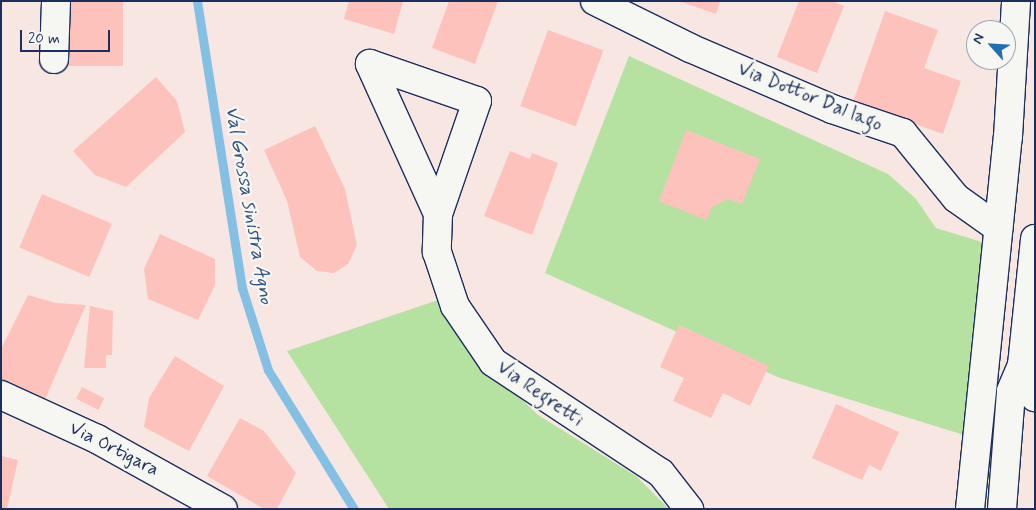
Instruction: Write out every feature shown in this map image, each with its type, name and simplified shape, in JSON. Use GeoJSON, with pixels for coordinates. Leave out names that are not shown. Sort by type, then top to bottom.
{"type":"FeatureCollection","features":[{"type":"Feature","properties":{"kind":"main road"},"geometry":{"type":"LineString","coordinates":[[54,59],[56,1]]}},
{"type":"Feature","properties":{"kind":"main road","name":"Via Dottor Dal lago"},"geometry":{"type":"LineString","coordinates":[[595,1],[690,48],[823,106],[903,133],[956,198],[998,228]]}},
{"type":"Feature","properties":{"kind":"main road"},"geometry":{"type":"LineString","coordinates":[[970,509],[1008,138],[1016,1]]}},
{"type":"Feature","properties":{"kind":"main road","name":"Via Regretti"},"geometry":{"type":"LineString","coordinates":[[438,214],[370,64],[477,101],[438,214],[437,252],[455,306],[493,362],[660,473],[689,509]]}},
{"type":"Feature","properties":{"kind":"main road"},"geometry":{"type":"LineString","coordinates":[[1002,509],[1010,391],[1022,365],[1035,239]]}},
{"type":"Feature","properties":{"kind":"main road"},"geometry":{"type":"LineString","coordinates":[[1022,365],[1035,398]]}},
{"type":"Feature","properties":{"kind":"main road","name":"Via Ortigara"},"geometry":{"type":"LineString","coordinates":[[1,395],[97,439],[223,509]]}},
{"type":"Feature","properties":{"kind":"green space"},"geometry":{"type":"Polygon","coordinates":[[[629,56],[888,174],[916,199],[936,228],[1005,249],[990,443],[780,378],[545,273],[629,56]]]}},
{"type":"Feature","properties":{"kind":"green space"},"geometry":{"type":"Polygon","coordinates":[[[450,296],[491,370],[538,415],[636,476],[669,509],[389,509],[287,351],[450,296]]]}},
{"type":"Feature","properties":{"kind":"building"},"geometry":{"type":"Polygon","coordinates":[[[61,1],[123,1],[123,66],[61,66],[61,1]]]}},
{"type":"Feature","properties":{"kind":"building"},"geometry":{"type":"Polygon","coordinates":[[[349,1],[403,1],[394,34],[344,19],[349,1]]]}},
{"type":"Feature","properties":{"kind":"building"},"geometry":{"type":"Polygon","coordinates":[[[449,1],[498,1],[475,64],[432,48],[449,1]]]}},
{"type":"Feature","properties":{"kind":"building"},"geometry":{"type":"Polygon","coordinates":[[[679,1],[720,1],[716,14],[679,1]]]}},
{"type":"Feature","properties":{"kind":"building"},"geometry":{"type":"Polygon","coordinates":[[[799,1],[833,1],[844,6],[817,73],[777,57],[799,1]]]}},
{"type":"Feature","properties":{"kind":"building"},"geometry":{"type":"Polygon","coordinates":[[[885,11],[938,30],[924,68],[961,81],[943,134],[853,102],[885,11]]]}},
{"type":"Feature","properties":{"kind":"building"},"geometry":{"type":"Polygon","coordinates":[[[548,30],[603,50],[576,126],[520,106],[548,30]]]}},
{"type":"Feature","properties":{"kind":"building"},"geometry":{"type":"Polygon","coordinates":[[[156,77],[177,101],[185,132],[126,187],[95,175],[73,151],[156,77]]]}},
{"type":"Feature","properties":{"kind":"building"},"geometry":{"type":"Polygon","coordinates":[[[315,126],[345,189],[357,245],[348,264],[334,273],[317,271],[300,257],[287,201],[264,150],[315,126]]]}},
{"type":"Feature","properties":{"kind":"building"},"geometry":{"type":"Polygon","coordinates":[[[686,130],[760,159],[742,204],[728,199],[712,207],[706,220],[659,201],[686,130]]]}},
{"type":"Feature","properties":{"kind":"building"},"geometry":{"type":"Polygon","coordinates":[[[510,151],[530,159],[532,153],[558,163],[532,235],[484,216],[510,151]]]}},
{"type":"Feature","properties":{"kind":"building"},"geometry":{"type":"Polygon","coordinates":[[[42,194],[112,224],[89,277],[19,247],[42,194]]]}},
{"type":"Feature","properties":{"kind":"building"},"geometry":{"type":"Polygon","coordinates":[[[160,234],[215,259],[215,285],[198,320],[148,299],[144,269],[160,234]]]}},
{"type":"Feature","properties":{"kind":"building"},"geometry":{"type":"Polygon","coordinates":[[[28,295],[56,303],[86,305],[43,404],[1,387],[1,349],[28,295]]]}},
{"type":"Feature","properties":{"kind":"building"},"geometry":{"type":"Polygon","coordinates":[[[90,306],[113,311],[112,355],[106,355],[106,368],[84,368],[90,306]]]}},
{"type":"Feature","properties":{"kind":"building"},"geometry":{"type":"Polygon","coordinates":[[[679,325],[769,366],[750,406],[723,393],[711,418],[673,401],[684,378],[660,367],[679,325]]]}},
{"type":"Feature","properties":{"kind":"building"},"geometry":{"type":"Polygon","coordinates":[[[175,356],[224,386],[189,451],[144,427],[149,398],[175,356]]]}},
{"type":"Feature","properties":{"kind":"building"},"geometry":{"type":"Polygon","coordinates":[[[82,387],[104,398],[98,410],[76,399],[82,387]]]}},
{"type":"Feature","properties":{"kind":"building"},"geometry":{"type":"Polygon","coordinates":[[[836,404],[899,432],[881,471],[869,465],[862,480],[812,458],[836,404]]]}},
{"type":"Feature","properties":{"kind":"building"},"geometry":{"type":"Polygon","coordinates":[[[240,418],[264,431],[296,473],[277,509],[264,509],[207,476],[240,418]]]}},
{"type":"Feature","properties":{"kind":"building"},"geometry":{"type":"Polygon","coordinates":[[[1,456],[18,460],[7,509],[1,509],[1,456]]]}},
{"type":"Feature","properties":{"kind":"waterway","name":"Val Grossa sinistra Agno"},"geometry":{"type":"LineString","coordinates":[[197,1],[242,288],[268,370],[354,509]]}}]}
